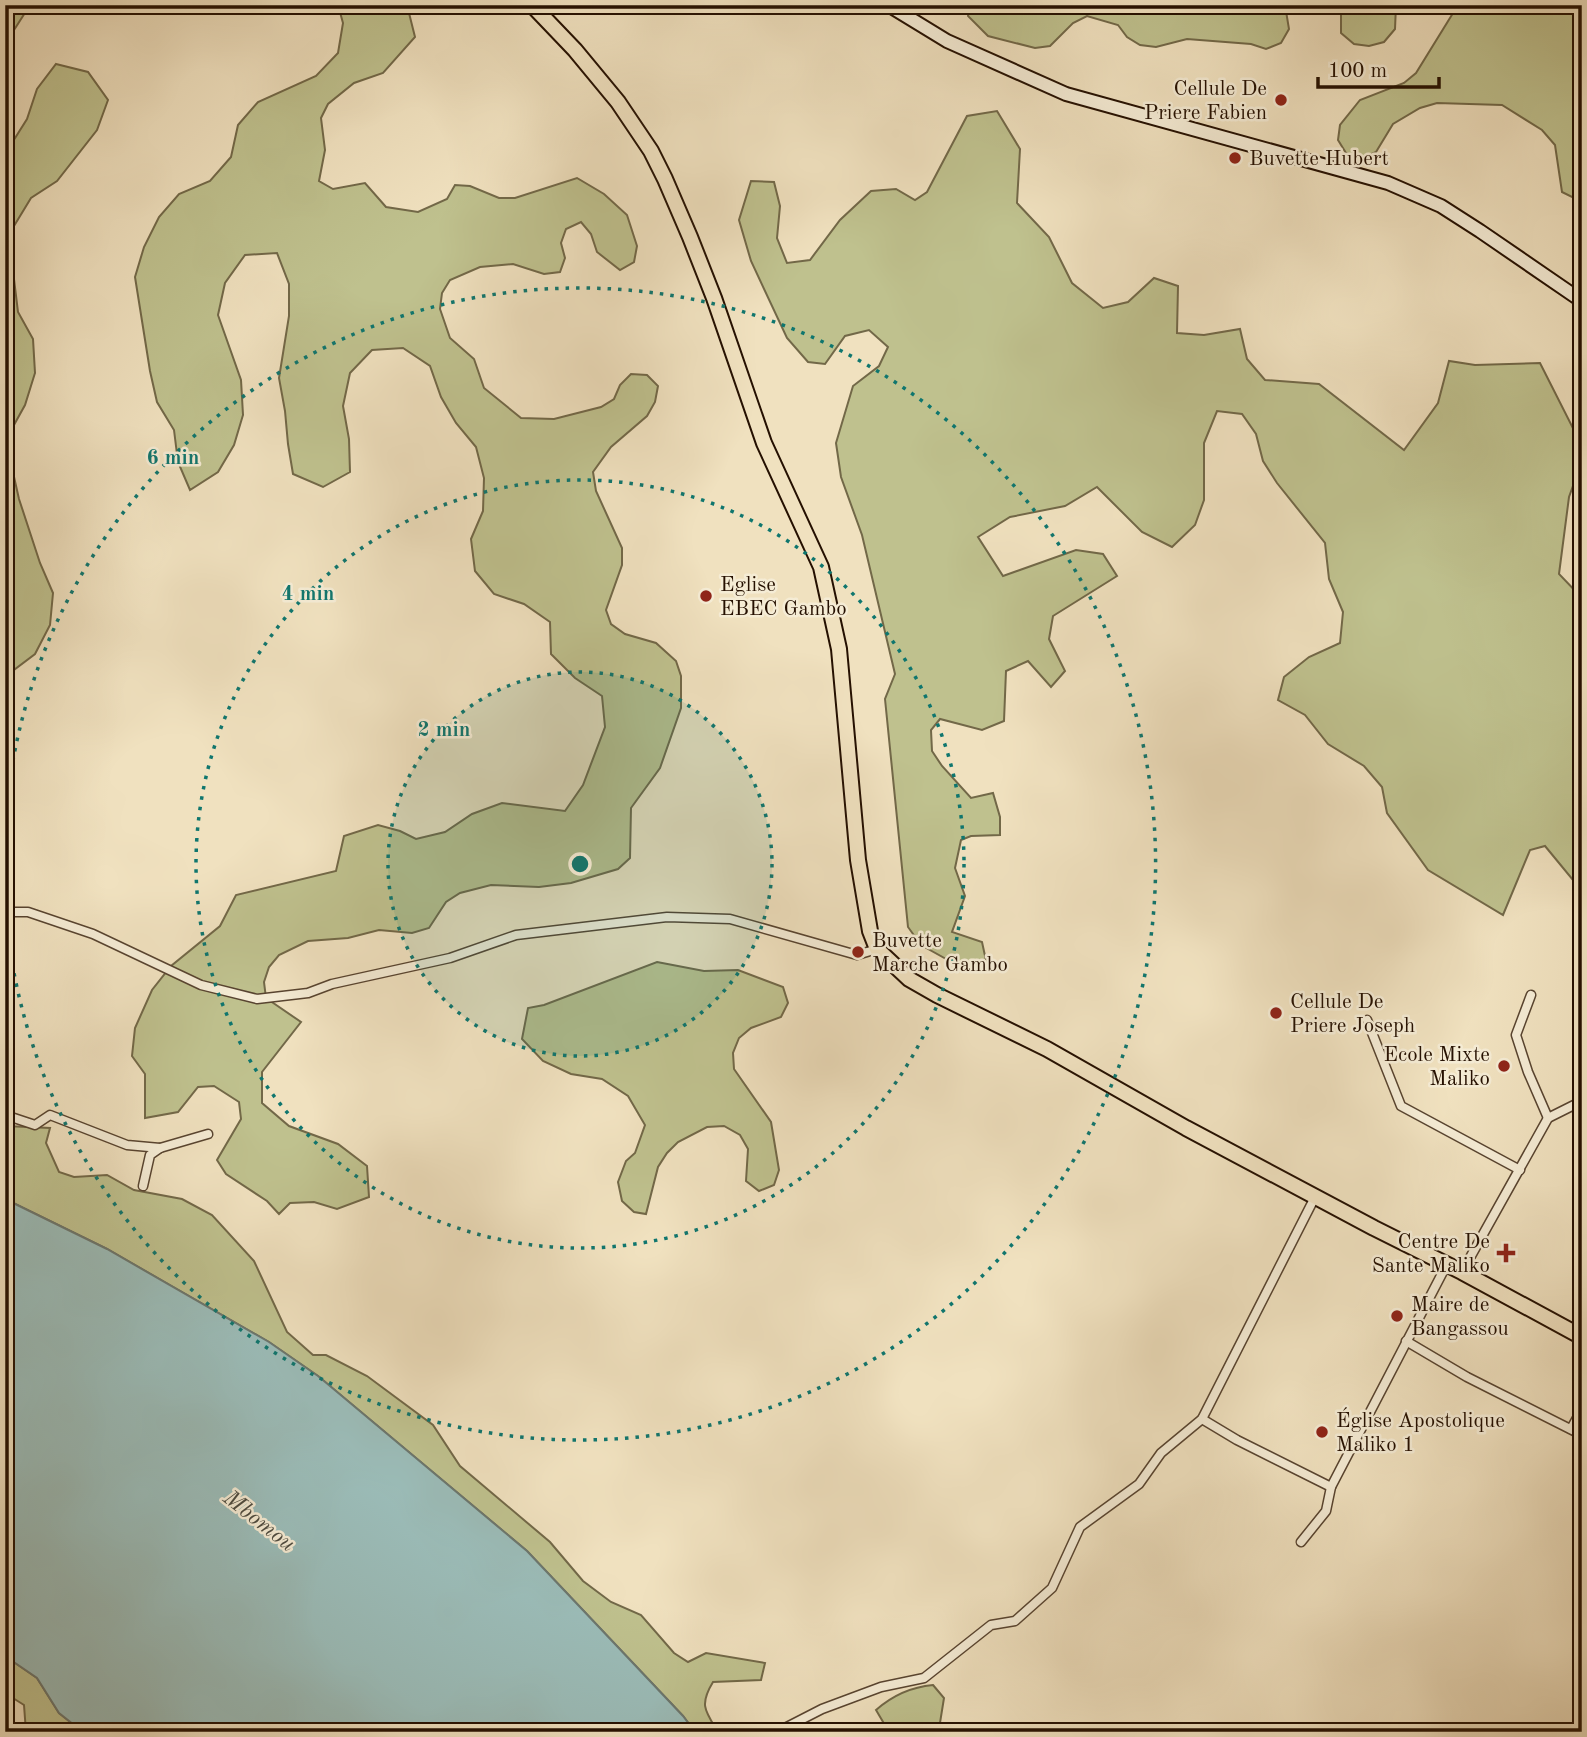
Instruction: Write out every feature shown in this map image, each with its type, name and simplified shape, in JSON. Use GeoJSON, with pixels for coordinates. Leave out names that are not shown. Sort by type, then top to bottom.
{"type":"FeatureCollection","features":[{"type":"Feature","properties":{"kind":"main road"},"geometry":{"type":"LineString","coordinates":[[531,5],[575,50],[614,97],[656,160],[691,237],[732,346],[764,443],[821,567],[839,649],[858,860],[870,931],[877,949],[909,979],[937,995],[1047,1049],[1186,1128],[1582,1338]]}},
{"type":"Feature","properties":{"kind":"street"},"geometry":{"type":"LineString","coordinates":[[888,5],[947,41],[1066,94],[1388,183],[1441,206],[1582,301]]}},
{"type":"Feature","properties":{"kind":"street"},"geometry":{"type":"LineString","coordinates":[[5,912],[28,912],[93,934],[201,985],[257,999],[308,993],[332,984],[450,958],[516,935],[667,917],[730,919],[857,955],[877,949]]}},
{"type":"Feature","properties":{"kind":"street"},"geometry":{"type":"LineString","coordinates":[[1531,995],[1516,1035],[1528,1072],[1548,1118]]}},
{"type":"Feature","properties":{"kind":"street"},"geometry":{"type":"LineString","coordinates":[[1367,1020],[1401,1106],[1520,1170]]}},
{"type":"Feature","properties":{"kind":"street"},"geometry":{"type":"LineString","coordinates":[[1462,1272],[1548,1118],[1582,1101]]}},
{"type":"Feature","properties":{"kind":"street"},"geometry":{"type":"LineString","coordinates":[[5,1115],[35,1125],[50,1115],[127,1144],[160,1148]]}},
{"type":"Feature","properties":{"kind":"street"},"geometry":{"type":"LineString","coordinates":[[143,1186],[150,1155],[160,1148],[208,1134]]}},
{"type":"Feature","properties":{"kind":"street"},"geometry":{"type":"LineString","coordinates":[[773,1732],[822,1709],[881,1687],[924,1678],[990,1625],[1015,1620],[1052,1588],[1080,1527],[1139,1484],[1161,1453],[1202,1419],[1315,1197]]}},
{"type":"Feature","properties":{"kind":"street"},"geometry":{"type":"LineString","coordinates":[[1301,1542],[1326,1511],[1331,1487],[1447,1265]]}},
{"type":"Feature","properties":{"kind":"street"},"geometry":{"type":"LineString","coordinates":[[1406,1341],[1467,1377],[1582,1435]]}},
{"type":"Feature","properties":{"kind":"street"},"geometry":{"type":"LineString","coordinates":[[1571,1429],[1582,1409]]}},
{"type":"Feature","properties":{"kind":"street"},"geometry":{"type":"LineString","coordinates":[[1202,1419],[1237,1440],[1331,1487]]}},
{"type":"Feature","properties":{"kind":"green space"},"geometry":{"type":"Polygon","coordinates":[[[5,5],[30,5],[14,30],[5,30],[5,5]]]}},
{"type":"Feature","properties":{"kind":"green space"},"geometry":{"type":"Polygon","coordinates":[[[338,5],[407,5],[415,37],[383,73],[354,83],[328,104],[321,118],[325,150],[319,181],[333,189],[365,183],[386,207],[418,212],[447,199],[455,185],[470,186],[499,198],[515,198],[577,178],[604,194],[627,215],[637,246],[634,262],[620,270],[597,252],[591,234],[581,222],[566,229],[561,243],[565,258],[560,272],[544,274],[513,264],[480,267],[450,280],[442,293],[440,309],[450,338],[474,359],[484,388],[521,418],[554,419],[601,407],[614,399],[620,385],[631,374],[647,375],[658,386],[655,402],[647,416],[611,447],[593,472],[596,491],[622,548],[622,565],[606,610],[611,624],[625,634],[656,643],[676,661],[681,676],[681,708],[660,768],[631,808],[630,858],[618,869],[571,883],[539,887],[491,885],[460,893],[446,902],[429,928],[412,933],[379,930],[348,938],[308,941],[279,955],[269,967],[264,982],[266,998],[301,1022],[262,1072],[262,1103],[289,1126],[338,1144],[367,1166],[369,1197],[337,1209],[314,1202],[290,1203],[279,1214],[267,1201],[226,1174],[217,1160],[241,1119],[239,1102],[214,1086],[198,1087],[178,1112],[145,1118],[145,1074],[132,1056],[135,1028],[152,990],[171,966],[220,926],[236,895],[336,871],[344,836],[378,825],[416,839],[445,832],[472,814],[502,803],[565,811],[583,785],[605,727],[602,696],[575,678],[551,654],[550,622],[524,604],[494,594],[475,571],[471,539],[483,511],[484,478],[476,447],[456,423],[441,397],[430,366],[403,348],[372,350],[350,373],[343,406],[349,439],[350,472],[323,487],[293,474],[279,378],[289,316],[289,284],[277,253],[245,255],[225,283],[218,315],[241,380],[243,415],[234,445],[218,472],[190,490],[178,462],[174,430],[157,402],[135,277],[144,247],[159,217],[179,194],[210,181],[231,157],[238,125],[258,102],[316,76],[338,53],[343,23],[338,5]]]}},
{"type":"Feature","properties":{"kind":"green space"},"geometry":{"type":"Polygon","coordinates":[[[970,5],[1285,5],[1289,29],[1281,43],[1266,49],[1251,44],[1187,39],[1156,47],[1140,45],[1127,37],[1118,25],[1087,16],[1073,23],[1050,46],[1035,48],[988,36],[968,16],[970,5]]]}},
{"type":"Feature","properties":{"kind":"green space"},"geometry":{"type":"Polygon","coordinates":[[[1341,5],[1396,5],[1395,29],[1384,42],[1369,46],[1354,44],[1341,33],[1341,5]]]}},
{"type":"Feature","properties":{"kind":"green space"},"geometry":{"type":"Polygon","coordinates":[[[1458,5],[1582,5],[1582,118],[1579,130],[1582,141],[1582,196],[1576,199],[1562,192],[1555,145],[1542,130],[1502,105],[1437,103],[1420,108],[1393,124],[1376,152],[1361,159],[1346,153],[1338,140],[1340,125],[1360,100],[1404,83],[1416,73],[1458,5]]]}},
{"type":"Feature","properties":{"kind":"green space"},"geometry":{"type":"Polygon","coordinates":[[[56,64],[88,72],[108,100],[97,130],[57,181],[31,198],[14,226],[14,279],[18,312],[33,339],[35,373],[25,405],[9,434],[12,468],[19,499],[53,593],[50,625],[35,654],[10,673],[5,682],[5,154],[27,119],[37,89],[56,64]]]}},
{"type":"Feature","properties":{"kind":"green space"},"geometry":{"type":"Polygon","coordinates":[[[997,111],[1020,149],[1017,203],[1049,237],[1072,283],[1103,308],[1128,302],[1154,278],[1178,286],[1177,333],[1204,335],[1240,329],[1247,359],[1265,380],[1319,384],[1404,450],[1438,403],[1449,361],[1475,365],[1540,363],[1582,446],[1582,461],[1569,497],[1559,574],[1582,598],[1582,891],[1545,846],[1530,850],[1503,915],[1428,870],[1387,813],[1382,787],[1364,766],[1328,744],[1305,715],[1278,700],[1284,677],[1309,657],[1340,643],[1343,612],[1329,579],[1325,543],[1277,483],[1263,461],[1256,434],[1242,414],[1217,411],[1204,443],[1204,500],[1195,525],[1172,547],[1142,532],[1097,487],[1065,506],[1010,517],[978,537],[1003,576],[1076,550],[1103,554],[1117,576],[1053,616],[1049,639],[1065,671],[1051,687],[1028,661],[1006,671],[1004,721],[982,730],[940,719],[931,730],[932,751],[971,798],[993,793],[1000,817],[1000,835],[971,836],[961,840],[955,868],[965,896],[952,932],[982,942],[987,965],[966,970],[921,945],[908,927],[885,699],[895,674],[862,535],[841,477],[836,443],[853,386],[879,366],[888,347],[869,330],[845,336],[825,364],[808,362],[787,338],[751,261],[739,220],[751,181],[774,182],[780,206],[777,238],[787,263],[810,260],[840,220],[871,191],[896,189],[915,200],[927,192],[967,116],[997,111]]]}},
{"type":"Feature","properties":{"kind":"green space"},"geometry":{"type":"Polygon","coordinates":[[[657,962],[704,971],[738,970],[783,987],[788,1003],[781,1017],[751,1028],[739,1038],[733,1053],[734,1069],[771,1122],[779,1170],[774,1185],[759,1191],[746,1181],[748,1149],[740,1135],[724,1126],[707,1127],[678,1142],[667,1153],[658,1167],[646,1214],[634,1212],[622,1201],[618,1182],[626,1161],[635,1153],[645,1125],[628,1096],[602,1079],[571,1074],[543,1061],[522,1039],[528,1008],[544,1005],[657,962]]]}},
{"type":"Feature","properties":{"kind":"green space"},"geometry":{"type":"Polygon","coordinates":[[[5,1126],[50,1128],[46,1143],[59,1172],[74,1177],[107,1175],[134,1190],[182,1199],[212,1215],[254,1261],[287,1332],[313,1355],[326,1355],[367,1376],[433,1425],[460,1466],[550,1542],[583,1581],[611,1602],[641,1615],[674,1653],[688,1662],[706,1653],[765,1663],[761,1680],[713,1682],[706,1697],[705,1708],[718,1732],[695,1732],[527,1551],[318,1376],[269,1342],[107,1249],[5,1199],[5,1126]]]}},
{"type":"Feature","properties":{"kind":"green space"},"geometry":{"type":"Polygon","coordinates":[[[5,1656],[37,1678],[59,1713],[83,1732],[26,1732],[24,1705],[5,1693],[5,1656]]]}},
{"type":"Feature","properties":{"kind":"green space"},"geometry":{"type":"Polygon","coordinates":[[[933,1685],[944,1698],[939,1729],[941,1732],[889,1732],[876,1710],[903,1693],[933,1685]]]}},
{"type":"Feature","properties":{"kind":"water","name":"Mbomou"},"geometry":{"type":"Polygon","coordinates":[[[5,1199],[107,1249],[269,1342],[318,1376],[527,1551],[695,1732],[83,1732],[59,1713],[37,1678],[5,1656],[5,1199]]]}},
{"type":"Feature","properties":{"kind":"place","name":"Cellule De Priere Fabien"},"geometry":{"type":"Point","coordinates":[1281,100]}},
{"type":"Feature","properties":{"kind":"place","name":"Buvette Hubert"},"geometry":{"type":"Point","coordinates":[1235,158]}},
{"type":"Feature","properties":{"kind":"place","name":"Eglise EBEC Gambo"},"geometry":{"type":"Point","coordinates":[706,596]}},
{"type":"Feature","properties":{"kind":"place","name":"Buvette Marche Gambo"},"geometry":{"type":"Point","coordinates":[858,952]}},
{"type":"Feature","properties":{"kind":"place","name":"Cellule De Priere Joseph"},"geometry":{"type":"Point","coordinates":[1276,1013]}},
{"type":"Feature","properties":{"kind":"place","name":"Ecole Mixte Maliko"},"geometry":{"type":"Point","coordinates":[1504,1066]}},
{"type":"Feature","properties":{"kind":"place","name":"Centre De Sante Maliko"},"geometry":{"type":"Point","coordinates":[1506,1253]}},
{"type":"Feature","properties":{"kind":"place","name":"Maire de Bangassou"},"geometry":{"type":"Point","coordinates":[1397,1316]}},
{"type":"Feature","properties":{"kind":"place","name":"Église Apostolique Maliko 1"},"geometry":{"type":"Point","coordinates":[1322,1432]}}]}
